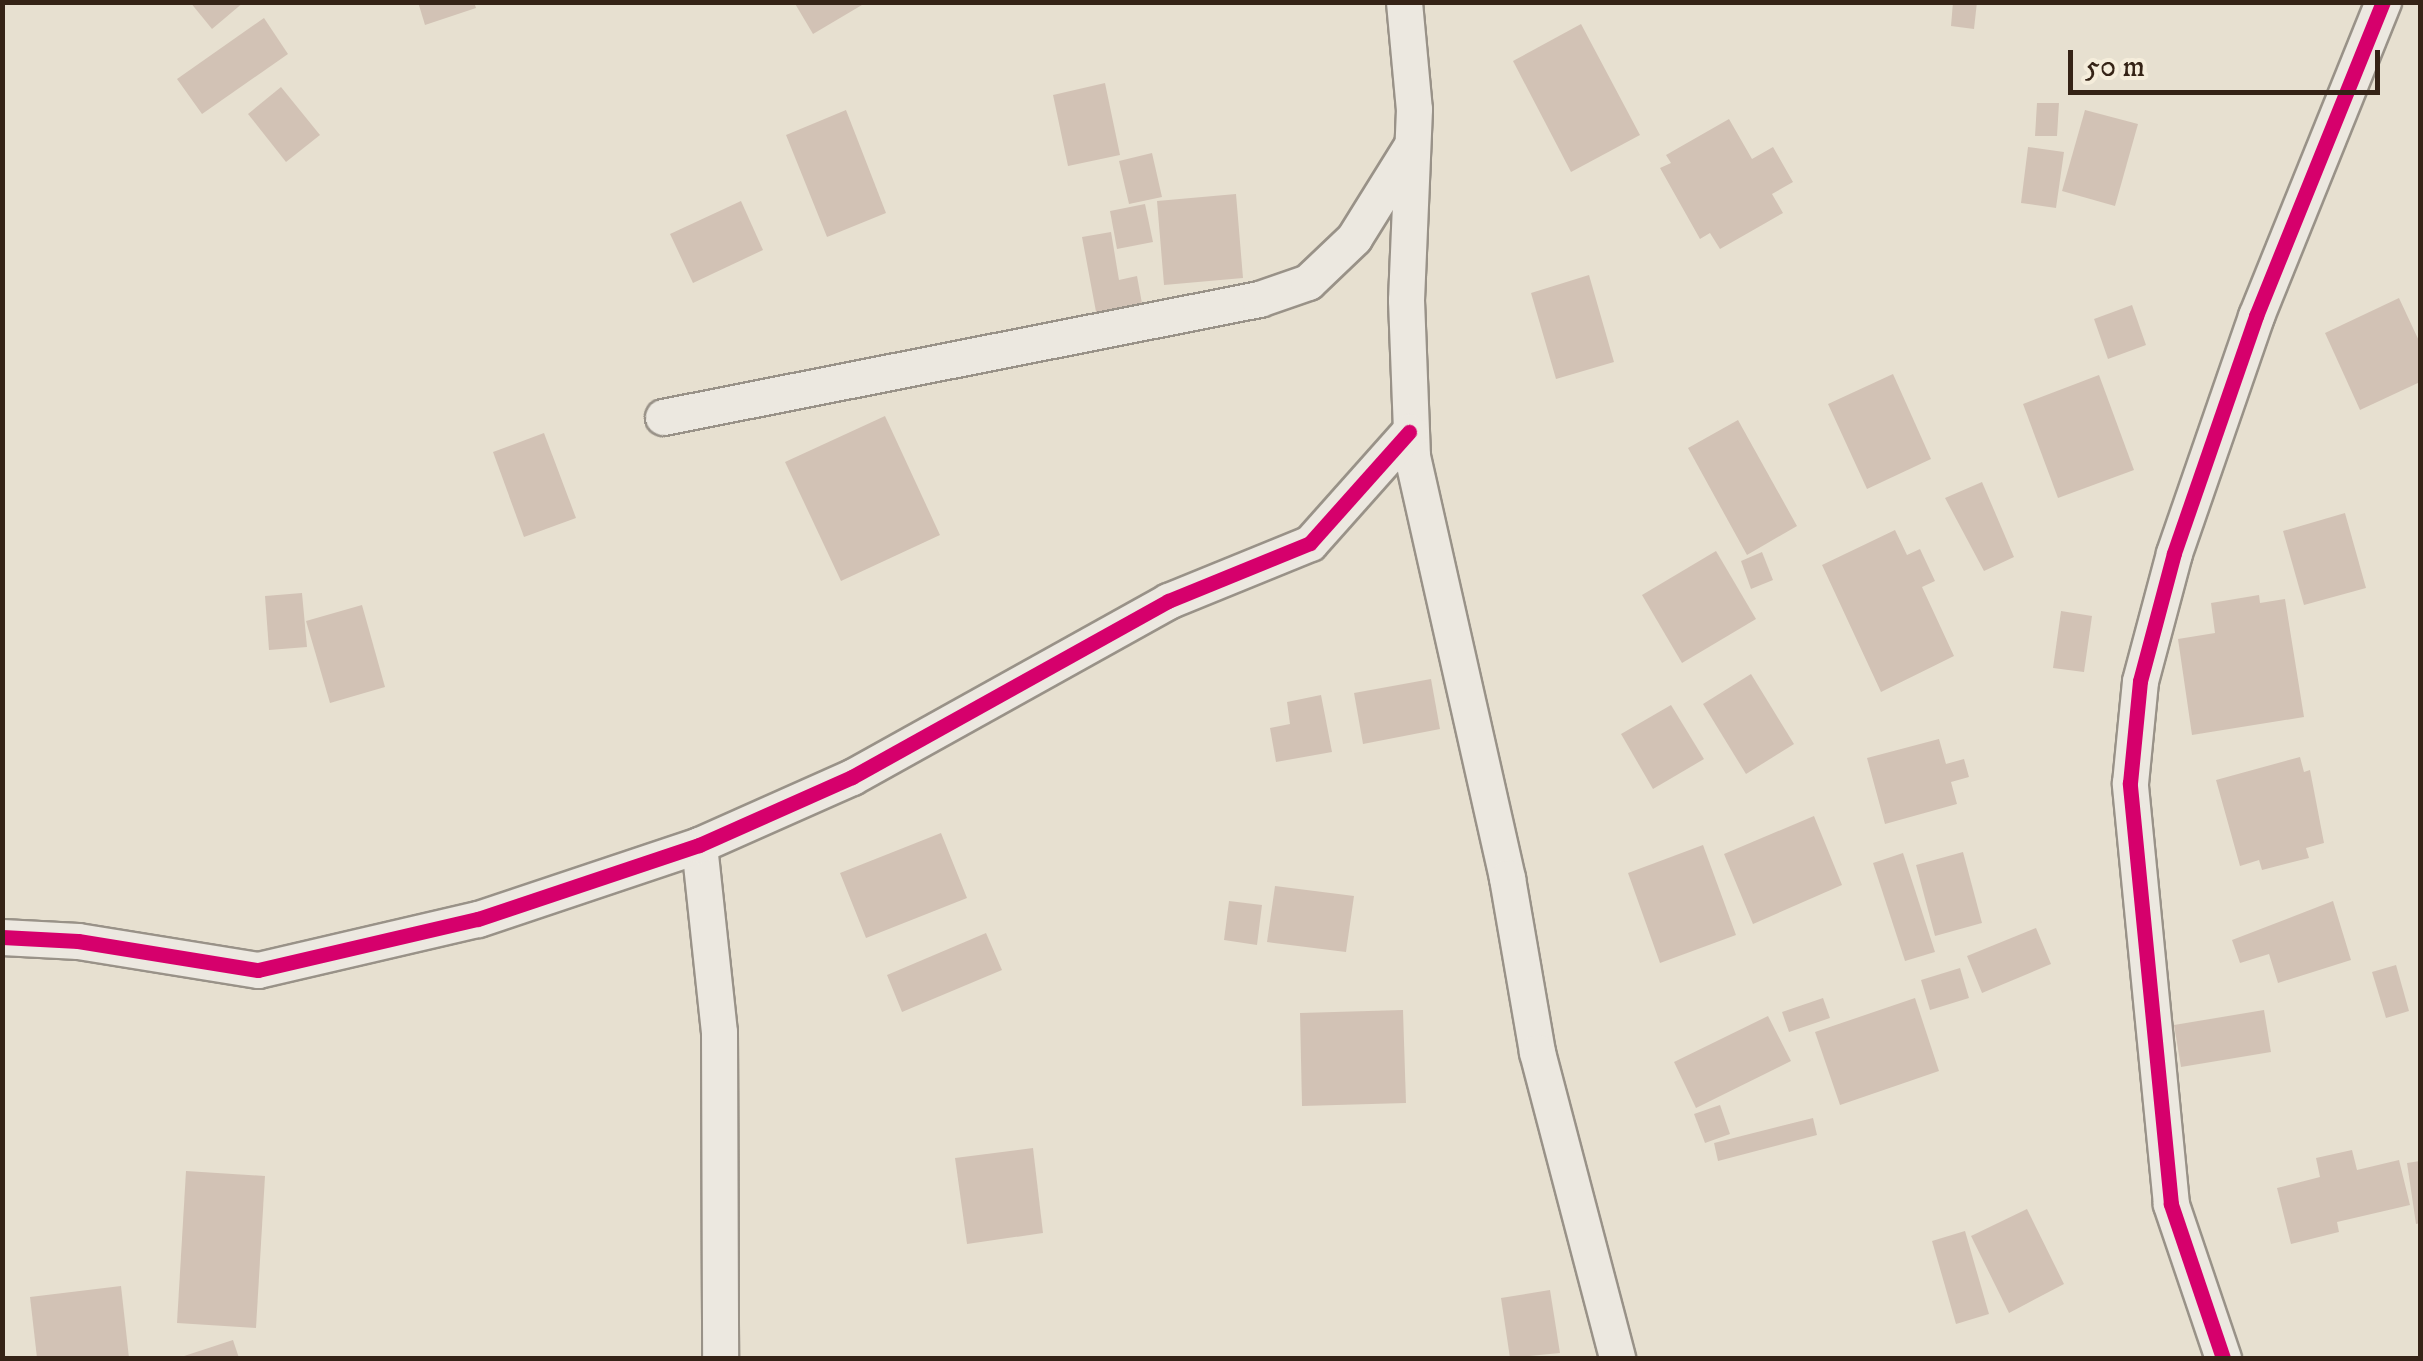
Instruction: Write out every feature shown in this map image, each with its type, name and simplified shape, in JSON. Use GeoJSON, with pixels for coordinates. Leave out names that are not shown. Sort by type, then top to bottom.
{"type":"FeatureCollection","features":[{"type":"Feature","properties":{"kind":"street"},"geometry":{"type":"LineString","coordinates":[[1404,2],[1412,144],[1409,432],[1507,878],[1536,1052],[1617,1358]]}},
{"type":"Feature","properties":{"kind":"street"},"geometry":{"type":"LineString","coordinates":[[2223,1358],[2172,1204],[2130,783],[2140,681],[2174,554],[2256,316],[2383,2]]}},
{"type":"Feature","properties":{"kind":"street"},"geometry":{"type":"LineString","coordinates":[[662,418],[1258,299],[1308,282],[1354,238],[1412,144]]}},
{"type":"Feature","properties":{"kind":"street"},"geometry":{"type":"LineString","coordinates":[[2,937],[78,941],[258,970],[478,919],[699,845],[852,778],[1168,601],[1310,543],[1409,432]]}},
{"type":"Feature","properties":{"kind":"street"},"geometry":{"type":"LineString","coordinates":[[699,845],[720,1032],[720,1358]]}},
{"type":"Feature","properties":{"kind":"building"},"geometry":{"type":"Polygon","coordinates":[[[190,2],[244,2],[212,29],[190,2]]]}},
{"type":"Feature","properties":{"kind":"building"},"geometry":{"type":"Polygon","coordinates":[[[418,2],[474,2],[476,8],[425,25],[418,2]]]}},
{"type":"Feature","properties":{"kind":"building"},"geometry":{"type":"Polygon","coordinates":[[[794,2],[867,2],[813,34],[794,2]]]}},
{"type":"Feature","properties":{"kind":"building"},"geometry":{"type":"Polygon","coordinates":[[[1953,2],[1977,2],[1974,29],[1951,26],[1953,2]]]}},
{"type":"Feature","properties":{"kind":"building"},"geometry":{"type":"Polygon","coordinates":[[[264,18],[288,54],[202,114],[177,79],[264,18]]]}},
{"type":"Feature","properties":{"kind":"building"},"geometry":{"type":"Polygon","coordinates":[[[1581,24],[1640,135],[1571,172],[1513,61],[1581,24]]]}},
{"type":"Feature","properties":{"kind":"building"},"geometry":{"type":"Polygon","coordinates":[[[1105,83],[1120,155],[1068,166],[1053,95],[1105,83]]]}},
{"type":"Feature","properties":{"kind":"building"},"geometry":{"type":"Polygon","coordinates":[[[281,87],[320,135],[286,162],[248,114],[281,87]]]}},
{"type":"Feature","properties":{"kind":"building"},"geometry":{"type":"Polygon","coordinates":[[[2037,103],[2059,103],[2057,136],[2035,136],[2037,103]]]}},
{"type":"Feature","properties":{"kind":"building"},"geometry":{"type":"Polygon","coordinates":[[[846,110],[886,213],[827,237],[786,135],[846,110]]]}},
{"type":"Feature","properties":{"kind":"building"},"geometry":{"type":"Polygon","coordinates":[[[2085,110],[2138,124],[2115,206],[2062,191],[2085,110]]]}},
{"type":"Feature","properties":{"kind":"building"},"geometry":{"type":"Polygon","coordinates":[[[1729,119],[1752,159],[1773,147],[1793,182],[1772,194],[1783,213],[1720,249],[1710,233],[1700,239],[1660,168],[1671,163],[1666,155],[1729,119]]]}},
{"type":"Feature","properties":{"kind":"building"},"geometry":{"type":"Polygon","coordinates":[[[2028,147],[2064,152],[2056,208],[2021,203],[2028,147]]]}},
{"type":"Feature","properties":{"kind":"building"},"geometry":{"type":"Polygon","coordinates":[[[1152,153],[1162,197],[1129,204],[1119,161],[1152,153]]]}},
{"type":"Feature","properties":{"kind":"building"},"geometry":{"type":"Polygon","coordinates":[[[1236,194],[1243,278],[1164,285],[1157,201],[1236,194]]]}},
{"type":"Feature","properties":{"kind":"building"},"geometry":{"type":"Polygon","coordinates":[[[741,201],[763,250],[693,283],[670,234],[741,201]]]}},
{"type":"Feature","properties":{"kind":"building"},"geometry":{"type":"Polygon","coordinates":[[[1145,204],[1153,242],[1117,249],[1110,211],[1145,204]]]}},
{"type":"Feature","properties":{"kind":"building"},"geometry":{"type":"Polygon","coordinates":[[[1111,232],[1119,280],[1137,276],[1143,309],[1097,317],[1082,237],[1111,232]]]}},
{"type":"Feature","properties":{"kind":"building"},"geometry":{"type":"Polygon","coordinates":[[[1589,275],[1614,362],[1556,379],[1531,293],[1589,275]]]}},
{"type":"Feature","properties":{"kind":"building"},"geometry":{"type":"Polygon","coordinates":[[[2399,298],[2420,343],[2420,382],[2360,410],[2325,333],[2399,298]]]}},
{"type":"Feature","properties":{"kind":"building"},"geometry":{"type":"Polygon","coordinates":[[[2132,305],[2146,345],[2108,359],[2094,319],[2132,305]]]}},
{"type":"Feature","properties":{"kind":"building"},"geometry":{"type":"Polygon","coordinates":[[[1893,374],[1931,459],[1867,489],[1828,404],[1893,374]]]}},
{"type":"Feature","properties":{"kind":"building"},"geometry":{"type":"Polygon","coordinates":[[[2099,375],[2134,470],[2058,498],[2023,404],[2099,375]]]}},
{"type":"Feature","properties":{"kind":"building"},"geometry":{"type":"Polygon","coordinates":[[[885,416],[940,535],[841,581],[785,462],[885,416]]]}},
{"type":"Feature","properties":{"kind":"building"},"geometry":{"type":"Polygon","coordinates":[[[1738,420],[1797,526],[1747,555],[1688,448],[1738,420]]]}},
{"type":"Feature","properties":{"kind":"building"},"geometry":{"type":"Polygon","coordinates":[[[544,433],[576,518],[524,537],[493,452],[544,433]]]}},
{"type":"Feature","properties":{"kind":"building"},"geometry":{"type":"Polygon","coordinates":[[[1982,482],[2014,557],[1984,571],[1945,498],[1982,482]]]}},
{"type":"Feature","properties":{"kind":"building"},"geometry":{"type":"Polygon","coordinates":[[[2345,513],[2366,588],[2304,605],[2283,531],[2345,513]]]}},
{"type":"Feature","properties":{"kind":"building"},"geometry":{"type":"Polygon","coordinates":[[[1895,530],[1907,555],[1920,549],[1935,581],[1922,587],[1954,656],[1881,692],[1822,565],[1895,530]]]}},
{"type":"Feature","properties":{"kind":"building"},"geometry":{"type":"Polygon","coordinates":[[[1716,551],[1756,619],[1682,663],[1642,595],[1716,551]]]}},
{"type":"Feature","properties":{"kind":"building"},"geometry":{"type":"Polygon","coordinates":[[[1762,552],[1773,580],[1751,589],[1741,561],[1762,552]]]}},
{"type":"Feature","properties":{"kind":"building"},"geometry":{"type":"Polygon","coordinates":[[[302,593],[307,647],[269,650],[265,596],[302,593]]]}},
{"type":"Feature","properties":{"kind":"building"},"geometry":{"type":"Polygon","coordinates":[[[2259,595],[2260,603],[2285,599],[2304,717],[2192,735],[2178,639],[2215,633],[2211,603],[2259,595]]]}},
{"type":"Feature","properties":{"kind":"building"},"geometry":{"type":"Polygon","coordinates":[[[362,605],[385,687],[330,703],[306,621],[362,605]]]}},
{"type":"Feature","properties":{"kind":"building"},"geometry":{"type":"Polygon","coordinates":[[[2061,611],[2092,616],[2084,672],[2053,668],[2061,611]]]}},
{"type":"Feature","properties":{"kind":"building"},"geometry":{"type":"Polygon","coordinates":[[[1751,674],[1794,744],[1746,774],[1703,704],[1751,674]]]}},
{"type":"Feature","properties":{"kind":"building"},"geometry":{"type":"Polygon","coordinates":[[[1431,679],[1440,729],[1363,744],[1354,693],[1431,679]]]}},
{"type":"Feature","properties":{"kind":"building"},"geometry":{"type":"Polygon","coordinates":[[[1321,695],[1332,752],[1276,762],[1270,728],[1290,724],[1287,702],[1321,695]]]}},
{"type":"Feature","properties":{"kind":"building"},"geometry":{"type":"Polygon","coordinates":[[[1671,705],[1704,759],[1653,789],[1621,734],[1671,705]]]}},
{"type":"Feature","properties":{"kind":"building"},"geometry":{"type":"Polygon","coordinates":[[[1939,739],[1946,764],[1964,759],[1969,777],[1951,782],[1957,804],[1885,824],[1867,758],[1939,739]]]}},
{"type":"Feature","properties":{"kind":"building"},"geometry":{"type":"Polygon","coordinates":[[[2300,757],[2304,772],[2310,770],[2324,843],[2306,848],[2309,858],[2262,870],[2259,860],[2240,866],[2216,780],[2300,757]]]}},
{"type":"Feature","properties":{"kind":"building"},"geometry":{"type":"Polygon","coordinates":[[[1814,816],[1842,885],[1753,924],[1724,854],[1814,816]]]}},
{"type":"Feature","properties":{"kind":"building"},"geometry":{"type":"Polygon","coordinates":[[[941,833],[967,898],[866,938],[840,873],[941,833]]]}},
{"type":"Feature","properties":{"kind":"building"},"geometry":{"type":"Polygon","coordinates":[[[1703,845],[1736,935],[1660,963],[1628,873],[1703,845]]]}},
{"type":"Feature","properties":{"kind":"building"},"geometry":{"type":"Polygon","coordinates":[[[1963,852],[1982,923],[1935,936],[1916,865],[1963,852]]]}},
{"type":"Feature","properties":{"kind":"building"},"geometry":{"type":"Polygon","coordinates":[[[1903,853],[1935,952],[1905,961],[1873,863],[1903,853]]]}},
{"type":"Feature","properties":{"kind":"building"},"geometry":{"type":"Polygon","coordinates":[[[1275,886],[1354,896],[1346,952],[1267,942],[1275,886]]]}},
{"type":"Feature","properties":{"kind":"building"},"geometry":{"type":"Polygon","coordinates":[[[1229,901],[1262,905],[1257,945],[1224,940],[1229,901]]]}},
{"type":"Feature","properties":{"kind":"building"},"geometry":{"type":"Polygon","coordinates":[[[2333,901],[2351,960],[2278,983],[2269,954],[2240,963],[2232,940],[2333,901]]]}},
{"type":"Feature","properties":{"kind":"building"},"geometry":{"type":"Polygon","coordinates":[[[2036,928],[2051,964],[1982,993],[1967,956],[2036,928]]]}},
{"type":"Feature","properties":{"kind":"building"},"geometry":{"type":"Polygon","coordinates":[[[986,933],[1002,970],[902,1012],[887,975],[986,933]]]}},
{"type":"Feature","properties":{"kind":"building"},"geometry":{"type":"Polygon","coordinates":[[[2396,965],[2409,1011],[2386,1018],[2372,972],[2396,965]]]}},
{"type":"Feature","properties":{"kind":"building"},"geometry":{"type":"Polygon","coordinates":[[[1960,968],[1969,998],[1930,1010],[1921,980],[1960,968]]]}},
{"type":"Feature","properties":{"kind":"building"},"geometry":{"type":"Polygon","coordinates":[[[1823,998],[1830,1018],[1789,1032],[1782,1012],[1823,998]]]}},
{"type":"Feature","properties":{"kind":"building"},"geometry":{"type":"Polygon","coordinates":[[[1915,998],[1939,1071],[1840,1105],[1815,1032],[1915,998]]]}},
{"type":"Feature","properties":{"kind":"building"},"geometry":{"type":"Polygon","coordinates":[[[1403,1010],[1406,1103],[1302,1106],[1300,1013],[1403,1010]]]}},
{"type":"Feature","properties":{"kind":"building"},"geometry":{"type":"Polygon","coordinates":[[[2264,1010],[2271,1052],[2181,1067],[2174,1025],[2264,1010]]]}},
{"type":"Feature","properties":{"kind":"building"},"geometry":{"type":"Polygon","coordinates":[[[1768,1016],[1791,1061],[1696,1108],[1674,1062],[1768,1016]]]}},
{"type":"Feature","properties":{"kind":"building"},"geometry":{"type":"Polygon","coordinates":[[[1720,1105],[1730,1134],[1705,1143],[1694,1114],[1720,1105]]]}},
{"type":"Feature","properties":{"kind":"building"},"geometry":{"type":"Polygon","coordinates":[[[1813,1118],[1817,1135],[1718,1161],[1714,1143],[1813,1118]]]}},
{"type":"Feature","properties":{"kind":"building"},"geometry":{"type":"Polygon","coordinates":[[[1033,1148],[1043,1233],[967,1244],[955,1158],[1033,1148]]]}},
{"type":"Feature","properties":{"kind":"building"},"geometry":{"type":"Polygon","coordinates":[[[2352,1150],[2357,1170],[2399,1160],[2410,1205],[2337,1222],[2339,1232],[2291,1244],[2277,1188],[2320,1177],[2316,1158],[2352,1150]]]}},
{"type":"Feature","properties":{"kind":"building"},"geometry":{"type":"Polygon","coordinates":[[[2420,1161],[2420,1223],[2416,1224],[2407,1163],[2420,1161]]]}},
{"type":"Feature","properties":{"kind":"building"},"geometry":{"type":"Polygon","coordinates":[[[186,1171],[265,1176],[256,1328],[177,1323],[186,1171]]]}},
{"type":"Feature","properties":{"kind":"building"},"geometry":{"type":"Polygon","coordinates":[[[2027,1209],[2064,1284],[2009,1313],[1971,1236],[2027,1209]]]}},
{"type":"Feature","properties":{"kind":"building"},"geometry":{"type":"Polygon","coordinates":[[[1965,1231],[1989,1314],[1956,1324],[1932,1241],[1965,1231]]]}},
{"type":"Feature","properties":{"kind":"building"},"geometry":{"type":"Polygon","coordinates":[[[121,1286],[129,1358],[37,1358],[30,1297],[121,1286]]]}},
{"type":"Feature","properties":{"kind":"building"},"geometry":{"type":"Polygon","coordinates":[[[1550,1290],[1560,1353],[1510,1358],[1501,1298],[1550,1290]]]}},
{"type":"Feature","properties":{"kind":"building"},"geometry":{"type":"Polygon","coordinates":[[[233,1340],[239,1358],[178,1358],[233,1340]]]}},
{"type":"Feature","properties":{"kind":"cycle path"},"geometry":{"type":"LineString","coordinates":[[2223,1358],[2171,1204],[2130,783],[2140,681],[2174,553],[2256,316],[2383,2]]}},
{"type":"Feature","properties":{"kind":"cycle path"},"geometry":{"type":"LineString","coordinates":[[2,937],[78,941],[258,970],[478,919],[699,845],[852,777],[1168,601],[1310,543],[1409,432]]}}]}
